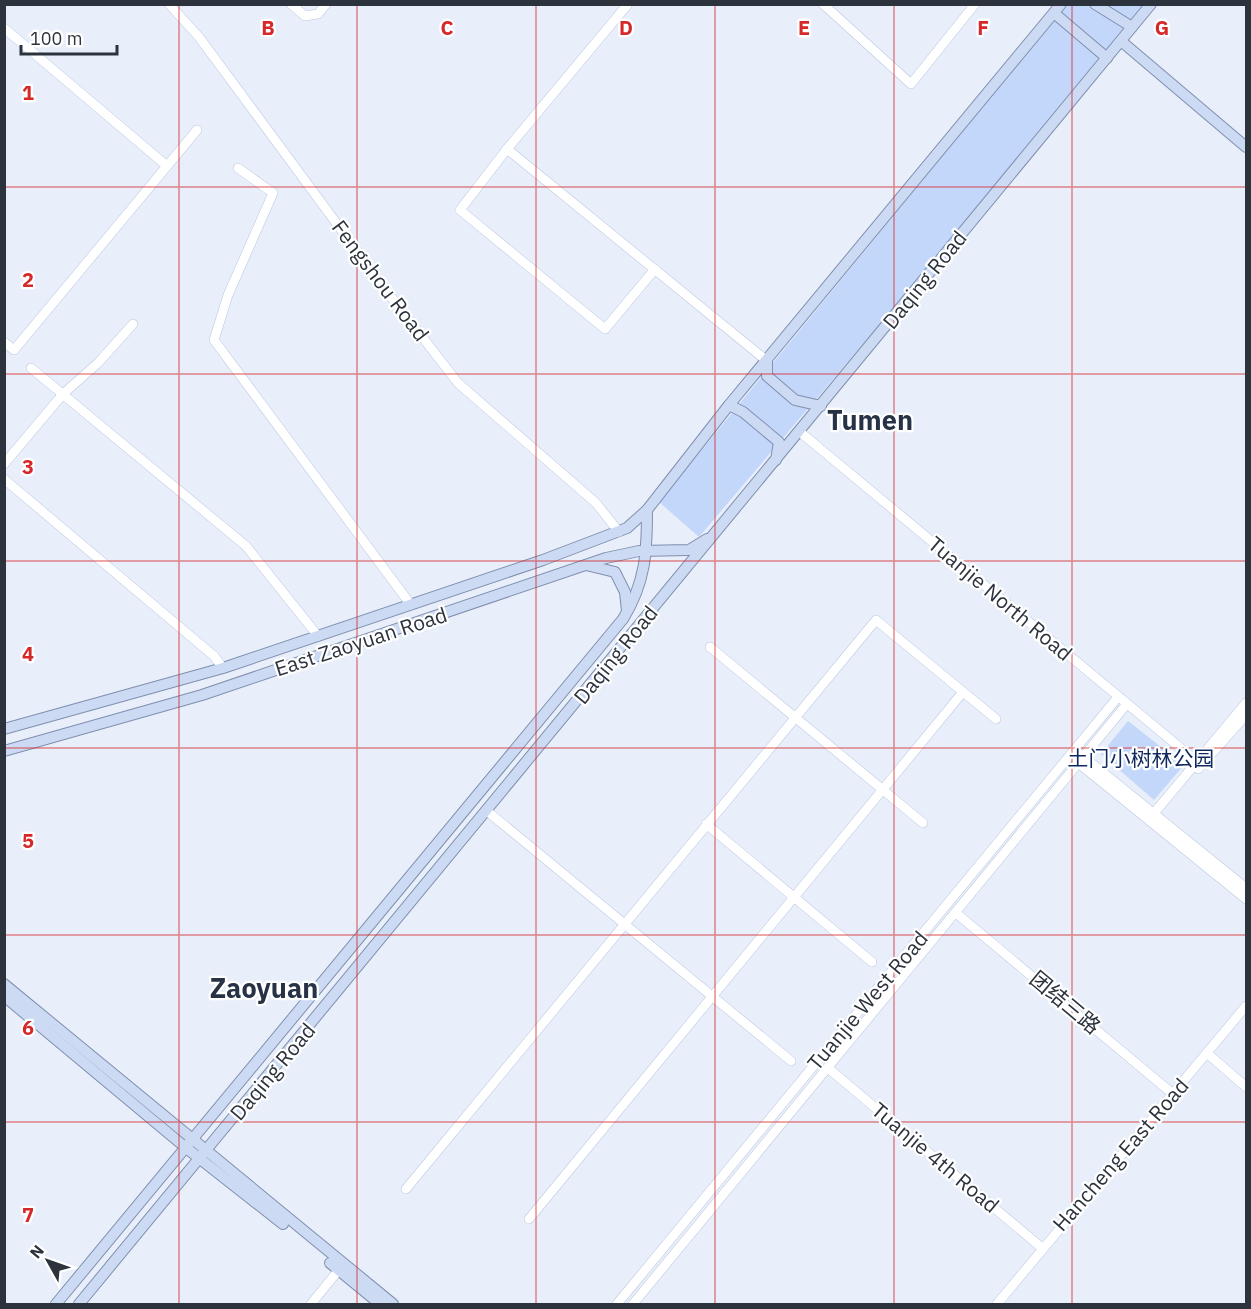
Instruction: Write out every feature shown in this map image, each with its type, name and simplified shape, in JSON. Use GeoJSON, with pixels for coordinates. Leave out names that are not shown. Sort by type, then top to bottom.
{"type":"FeatureCollection","features":[{"type":"Feature","properties":{"kind":"main road"},"geometry":{"type":"LineString","coordinates":[[1095,4],[1132,27]]}},
{"type":"Feature","properties":{"kind":"main road","name":"Daqing Road"},"geometry":{"type":"LineString","coordinates":[[79,1305],[1151,4]]}},
{"type":"Feature","properties":{"kind":"main road"},"geometry":{"type":"LineString","coordinates":[[647,510],[729,405],[1056,7],[1107,58]]}},
{"type":"Feature","properties":{"kind":"main road"},"geometry":{"type":"LineString","coordinates":[[1121,41],[1246,147]]}},
{"type":"Feature","properties":{"kind":"main road"},"geometry":{"type":"LineString","coordinates":[[767,361],[767,376],[795,400],[821,406]]}},
{"type":"Feature","properties":{"kind":"main road"},"geometry":{"type":"LineString","coordinates":[[729,405],[743,412],[779,442],[776,460]]}},
{"type":"Feature","properties":{"kind":"main road","name":"East Zaoyuan Road"},"geometry":{"type":"LineString","coordinates":[[4,729],[224,668],[411,605],[619,532],[647,510]]}},
{"type":"Feature","properties":{"kind":"main road","name":"Daqing Road"},"geometry":{"type":"LineString","coordinates":[[56,1305],[188,1142],[627,613],[642,578],[647,552],[647,510]]}},
{"type":"Feature","properties":{"kind":"main road","name":"East Zaoyuan Road"},"geometry":{"type":"LineString","coordinates":[[4,751],[202,695],[606,558],[647,552],[689,550],[715,535]]}},
{"type":"Feature","properties":{"kind":"main road"},"geometry":{"type":"LineString","coordinates":[[586,565],[615,572],[625,592],[627,613]]}},
{"type":"Feature","properties":{"kind":"main road"},"geometry":{"type":"LineString","coordinates":[[604,642],[618,653]]}},
{"type":"Feature","properties":{"kind":"main road"},"geometry":{"type":"LineString","coordinates":[[4,984],[188,1142]]}},
{"type":"Feature","properties":{"kind":"main road"},"geometry":{"type":"LineString","coordinates":[[4,996],[341,1267],[393,1305]]}},
{"type":"Feature","properties":{"kind":"main road"},"geometry":{"type":"LineString","coordinates":[[341,1267],[380,1305]]}},
{"type":"Feature","properties":{"kind":"street","name":"Fengshou Road"},"geometry":{"type":"LineString","coordinates":[[170,4],[199,37],[385,289],[458,383],[596,503],[619,532]]}},
{"type":"Feature","properties":{"kind":"street"},"geometry":{"type":"LineString","coordinates":[[291,4],[305,16],[318,14],[326,4]]}},
{"type":"Feature","properties":{"kind":"street"},"geometry":{"type":"LineString","coordinates":[[628,4],[459,210],[605,329],[655,270]]}},
{"type":"Feature","properties":{"kind":"street"},"geometry":{"type":"LineString","coordinates":[[823,4],[911,84],[975,4]]}},
{"type":"Feature","properties":{"kind":"street"},"geometry":{"type":"LineString","coordinates":[[4,28],[167,166]]}},
{"type":"Feature","properties":{"kind":"street"},"geometry":{"type":"LineString","coordinates":[[4,342],[14,350],[197,130]]}},
{"type":"Feature","properties":{"kind":"street"},"geometry":{"type":"LineString","coordinates":[[507,149],[767,361]]}},
{"type":"Feature","properties":{"kind":"street"},"geometry":{"type":"LineString","coordinates":[[238,168],[273,194],[228,295],[214,340],[411,605]]}},
{"type":"Feature","properties":{"kind":"street"},"geometry":{"type":"LineString","coordinates":[[4,464],[63,394],[98,363],[133,324]]}},
{"type":"Feature","properties":{"kind":"street"},"geometry":{"type":"LineString","coordinates":[[31,368],[246,546],[318,636]]}},
{"type":"Feature","properties":{"kind":"street","name":"Tuanjie North Road"},"geometry":{"type":"LineString","coordinates":[[800,432],[1199,764]]}},
{"type":"Feature","properties":{"kind":"street"},"geometry":{"type":"LineString","coordinates":[[4,479],[214,656],[224,668]]}},
{"type":"Feature","properties":{"kind":"street"},"geometry":{"type":"LineString","coordinates":[[406,1189],[876,620],[996,719]]}},
{"type":"Feature","properties":{"kind":"street"},"geometry":{"type":"LineString","coordinates":[[710,647],[923,823]]}},
{"type":"Feature","properties":{"kind":"street"},"geometry":{"type":"LineString","coordinates":[[529,1219],[711,995],[963,692]]}},
{"type":"Feature","properties":{"kind":"street","name":"Tuanjie West Road"},"geometry":{"type":"LineString","coordinates":[[617,1305],[1118,697]]}},
{"type":"Feature","properties":{"kind":"street"},"geometry":{"type":"LineString","coordinates":[[1153,819],[1246,703]]}},
{"type":"Feature","properties":{"kind":"street","name":"Tuanjie West Road"},"geometry":{"type":"LineString","coordinates":[[633,1305],[1126,705]]}},
{"type":"Feature","properties":{"kind":"street"},"geometry":{"type":"LineString","coordinates":[[1199,764],[1246,715]]}},
{"type":"Feature","properties":{"kind":"street"},"geometry":{"type":"LineString","coordinates":[[1072,753],[1153,819],[1246,888]]}},
{"type":"Feature","properties":{"kind":"street"},"geometry":{"type":"LineString","coordinates":[[487,811],[791,1060]]}},
{"type":"Feature","properties":{"kind":"street"},"geometry":{"type":"LineString","coordinates":[[1153,819],[1246,899]]}},
{"type":"Feature","properties":{"kind":"street"},"geometry":{"type":"LineString","coordinates":[[706,824],[872,962]]}},
{"type":"Feature","properties":{"kind":"street","name":"团结三路"},"geometry":{"type":"LineString","coordinates":[[956,912],[1173,1094]]}},
{"type":"Feature","properties":{"kind":"street","name":"Hancheng East Road"},"geometry":{"type":"LineString","coordinates":[[997,1305],[1042,1248],[1208,1054],[1246,1006]]}},
{"type":"Feature","properties":{"kind":"street"},"geometry":{"type":"LineString","coordinates":[[1208,1054],[1246,1087]]}},
{"type":"Feature","properties":{"kind":"street","name":"Tuanjie 4th Road"},"geometry":{"type":"LineString","coordinates":[[828,1068],[1042,1248]]}},
{"type":"Feature","properties":{"kind":"street"},"geometry":{"type":"LineString","coordinates":[[311,1305],[341,1267]]}},
{"type":"Feature","properties":{"kind":"green space"},"geometry":{"type":"Polygon","coordinates":[[[1066,5],[1151,5],[699,537],[659,502],[1066,5]]]}},
{"type":"Feature","properties":{"kind":"green space","name":"土门小树林公园"},"geometry":{"type":"Polygon","coordinates":[[[1128,721],[1184,765],[1154,800],[1101,754],[1128,721]]]}},
{"type":"Feature","properties":{"kind":"district","name":"Tumen"},"geometry":{"type":"Point","coordinates":[870,421]}},
{"type":"Feature","properties":{"kind":"district","name":"Zaoyuan"},"geometry":{"type":"Point","coordinates":[264,989]}}]}
